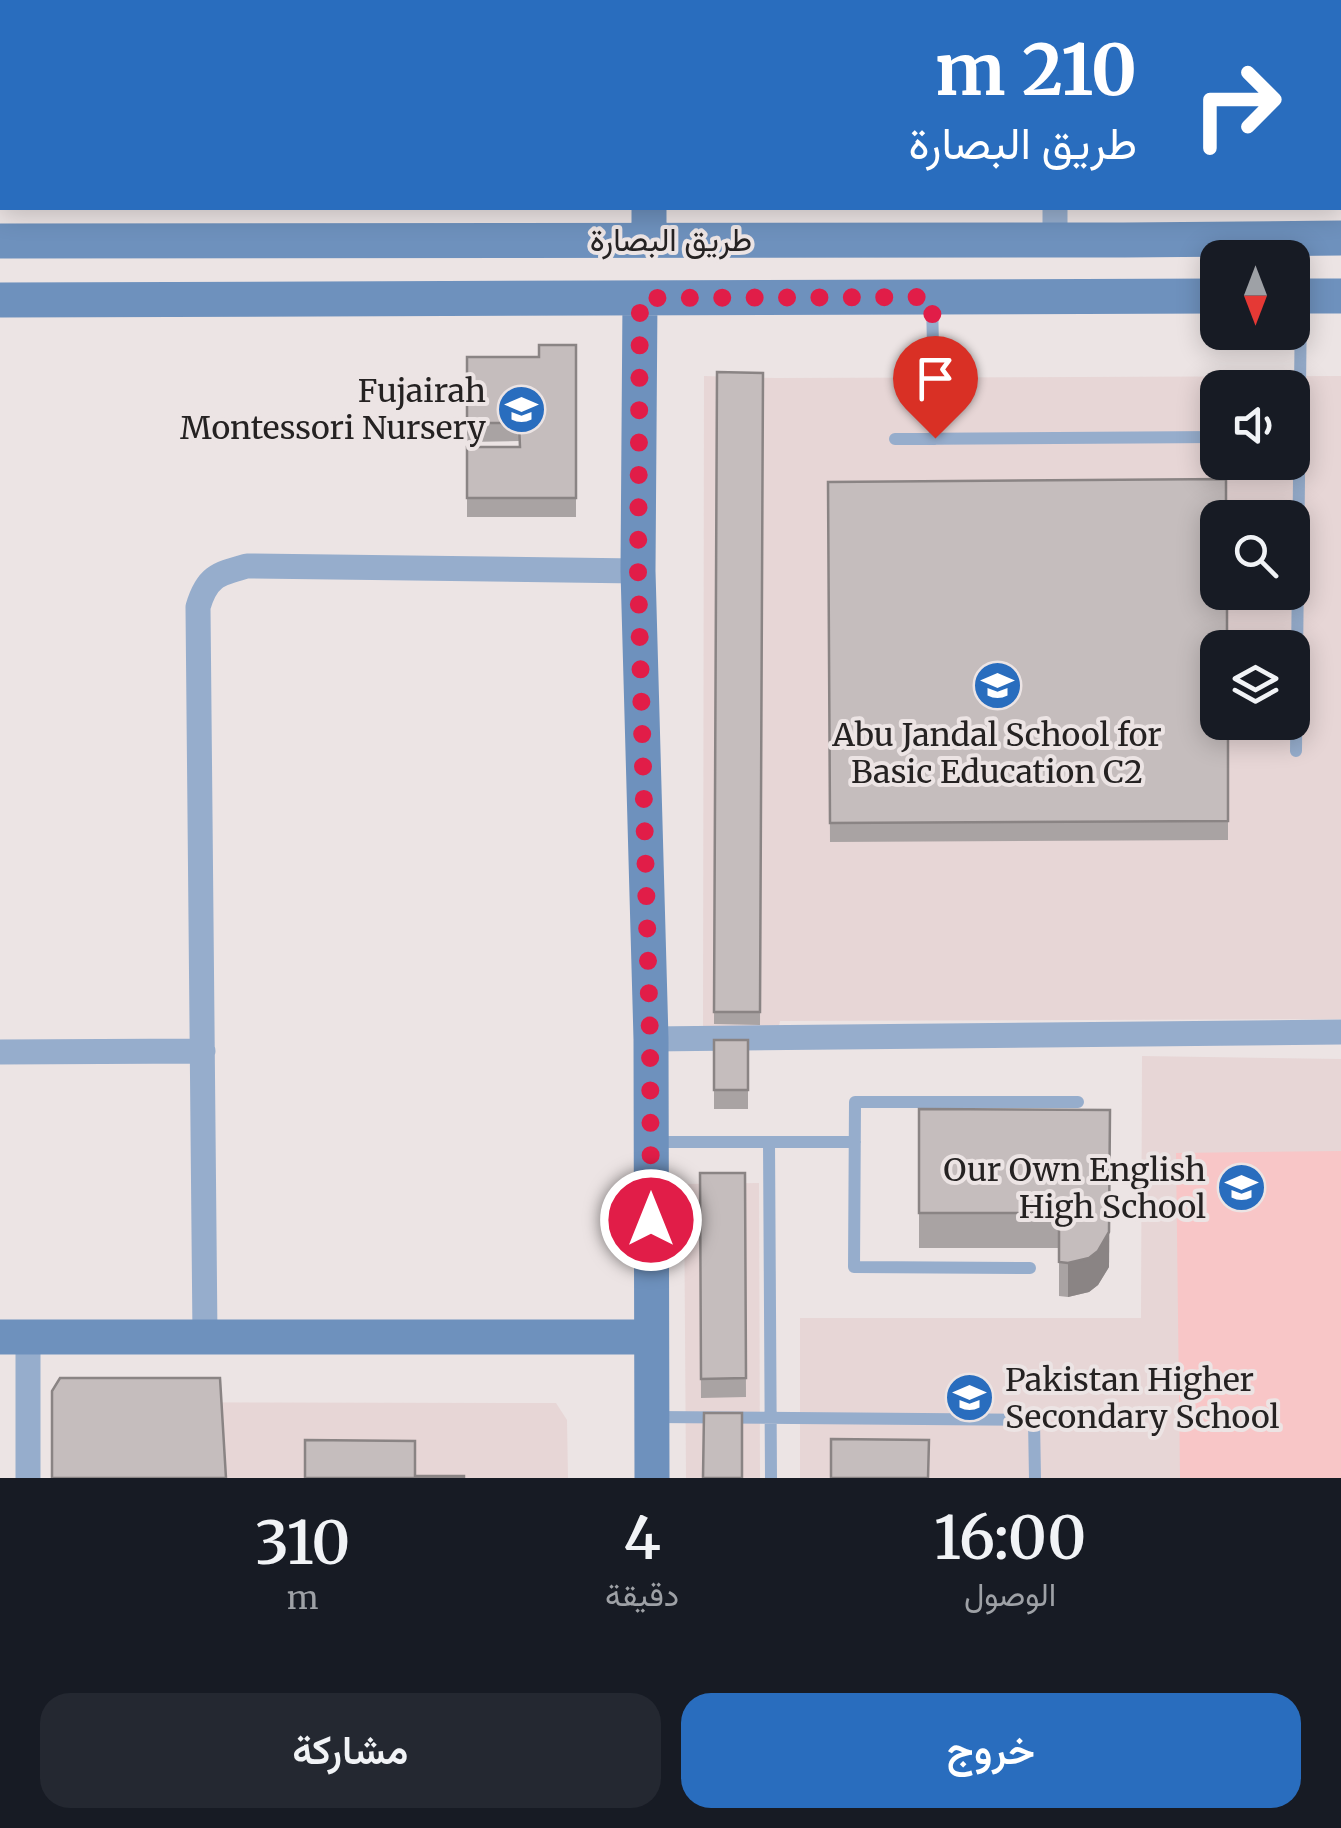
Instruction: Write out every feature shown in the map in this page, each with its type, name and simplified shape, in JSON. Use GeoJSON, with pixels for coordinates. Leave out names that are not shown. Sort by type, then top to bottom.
{"type":"FeatureCollection","features":[{"type":"Feature","properties":{"kind":"street","name":"طريق البصارة"},"geometry":{"type":"LineString","coordinates":[[0,241],[649,224],[1055,223],[1341,238]]}},
{"type":"Feature","properties":{"kind":"street","name":"طريق البصارة"},"geometry":{"type":"LineString","coordinates":[[0,300],[1200,296]]}},
{"type":"Feature","properties":{"kind":"street"},"geometry":{"type":"LineString","coordinates":[[1310,296],[1341,296]]}},
{"type":"Feature","properties":{"kind":"street"},"geometry":{"type":"LineString","coordinates":[[640,298],[638,571],[650,1038],[652,1478]]}},
{"type":"Feature","properties":{"kind":"street"},"geometry":{"type":"LineString","coordinates":[[205,1337],[198,607],[203,591],[216,575],[246,566],[638,571]]}},
{"type":"Feature","properties":{"kind":"street"},"geometry":{"type":"LineString","coordinates":[[650,1038],[1341,1032]]}},
{"type":"Feature","properties":{"kind":"street"},"geometry":{"type":"LineString","coordinates":[[0,1052],[203,1051]]}},
{"type":"Feature","properties":{"kind":"street"},"geometry":{"type":"LineString","coordinates":[[28,1478],[14,1337],[652,1337]]}},
{"type":"Feature","properties":{"kind":"lane"},"geometry":{"type":"LineString","coordinates":[[932,297],[935,438]]}},
{"type":"Feature","properties":{"kind":"lane"},"geometry":{"type":"LineString","coordinates":[[895,439],[1200,437]]}},
{"type":"Feature","properties":{"kind":"lane"},"geometry":{"type":"LineString","coordinates":[[1296,480],[1296,752]]}},
{"type":"Feature","properties":{"kind":"lane"},"geometry":{"type":"LineString","coordinates":[[1030,1268],[854,1267],[855,1102],[1078,1102]]}},
{"type":"Feature","properties":{"kind":"lane"},"geometry":{"type":"LineString","coordinates":[[650,1142],[855,1142]]}},
{"type":"Feature","properties":{"kind":"lane"},"geometry":{"type":"LineString","coordinates":[[769,1142],[771,1478]]}},
{"type":"Feature","properties":{"kind":"lane"},"geometry":{"type":"LineString","coordinates":[[652,1417],[1034,1420],[1034,1478]]}},
{"type":"Feature","properties":{"kind":"shaded area","name":"Abu Jandal School for Basic Education C2"},"geometry":{"type":"Polygon","coordinates":[[[704,376],[1200,376],[1200,480],[1310,480],[1310,376],[1341,376],[1341,1019],[780,1021],[777,1035],[703,1035],[704,376]]]}},
{"type":"Feature","properties":{"kind":"shaded area","name":"Our Own English High School"},"geometry":{"type":"Polygon","coordinates":[[[1142,1056],[1341,1059],[1341,1478],[800,1478],[800,1318],[1141,1318],[1142,1056]]]}},
{"type":"Feature","properties":{"kind":"shaded area","name":"Our Own English High School"},"geometry":{"type":"Polygon","coordinates":[[[1341,1151],[1341,1478],[1180,1478],[1176,1153],[1341,1151]]]}},
{"type":"Feature","properties":{"kind":"shaded area"},"geometry":{"type":"Polygon","coordinates":[[[759,1183],[760,1478],[686,1478],[684,1184],[759,1183]]]}},
{"type":"Feature","properties":{"kind":"shaded area"},"geometry":{"type":"Polygon","coordinates":[[[60,1402],[556,1403],[567,1420],[568,1478],[52,1478],[52,1415],[60,1402]]]}},
{"type":"Feature","properties":{"kind":"building","name":"Fujairah Montessori Nursery"},"geometry":{"type":"Polygon","coordinates":[[[539,345],[576,345],[576,498],[467,498],[467,447],[520,447],[519,423],[467,423],[467,357],[539,357],[539,345]]]}},
{"type":"Feature","properties":{"kind":"building"},"geometry":{"type":"Polygon","coordinates":[[[717,372],[763,373],[760,1012],[714,1012],[717,372]]]}},
{"type":"Feature","properties":{"kind":"building"},"geometry":{"type":"Polygon","coordinates":[[[1226,480],[1226,500],[1200,500],[1200,610],[1227,610],[1227,630],[1200,630],[1200,740],[1228,740],[1228,821],[830,823],[828,482],[1226,480]]]}},
{"type":"Feature","properties":{"kind":"building"},"geometry":{"type":"Polygon","coordinates":[[[714,1040],[748,1040],[748,1090],[714,1090],[714,1040]]]}},
{"type":"Feature","properties":{"kind":"building"},"geometry":{"type":"Polygon","coordinates":[[[919,1109],[1110,1110],[1109,1232],[1098,1251],[1089,1258],[1059,1262],[1059,1213],[919,1213],[919,1109]]]}},
{"type":"Feature","properties":{"kind":"building"},"geometry":{"type":"Polygon","coordinates":[[[700,1173],[745,1173],[746,1378],[701,1379],[700,1173]]]}},
{"type":"Feature","properties":{"kind":"building"},"geometry":{"type":"Polygon","coordinates":[[[60,1378],[220,1378],[226,1478],[52,1478],[52,1391],[60,1378]]]}},
{"type":"Feature","properties":{"kind":"building"},"geometry":{"type":"Polygon","coordinates":[[[704,1413],[742,1413],[742,1478],[703,1478],[704,1413]]]}},
{"type":"Feature","properties":{"kind":"building"},"geometry":{"type":"Polygon","coordinates":[[[831,1439],[929,1440],[928,1478],[831,1478],[831,1439]]]}},
{"type":"Feature","properties":{"kind":"building"},"geometry":{"type":"Polygon","coordinates":[[[305,1440],[415,1441],[415,1476],[464,1478],[305,1478],[305,1440]]]}},
{"type":"Feature","properties":{"kind":"place","name":"Fujairah Montessori Nursery"},"geometry":{"type":"Point","coordinates":[521,409]}},
{"type":"Feature","properties":{"kind":"place","name":"Abu Jandal School for Basic Education C2"},"geometry":{"type":"Point","coordinates":[997,685]}},
{"type":"Feature","properties":{"kind":"place","name":"Our Own English High School"},"geometry":{"type":"Point","coordinates":[1241,1188]}},
{"type":"Feature","properties":{"kind":"place","name":"Pakistan Higher Secondary School"},"geometry":{"type":"Point","coordinates":[970,1398]}},
{"type":"Feature","properties":{"kind":"route"},"geometry":{"type":"LineString","coordinates":[[651,1220],[638,571],[640,298],[932,297],[935,438]]}}]}
